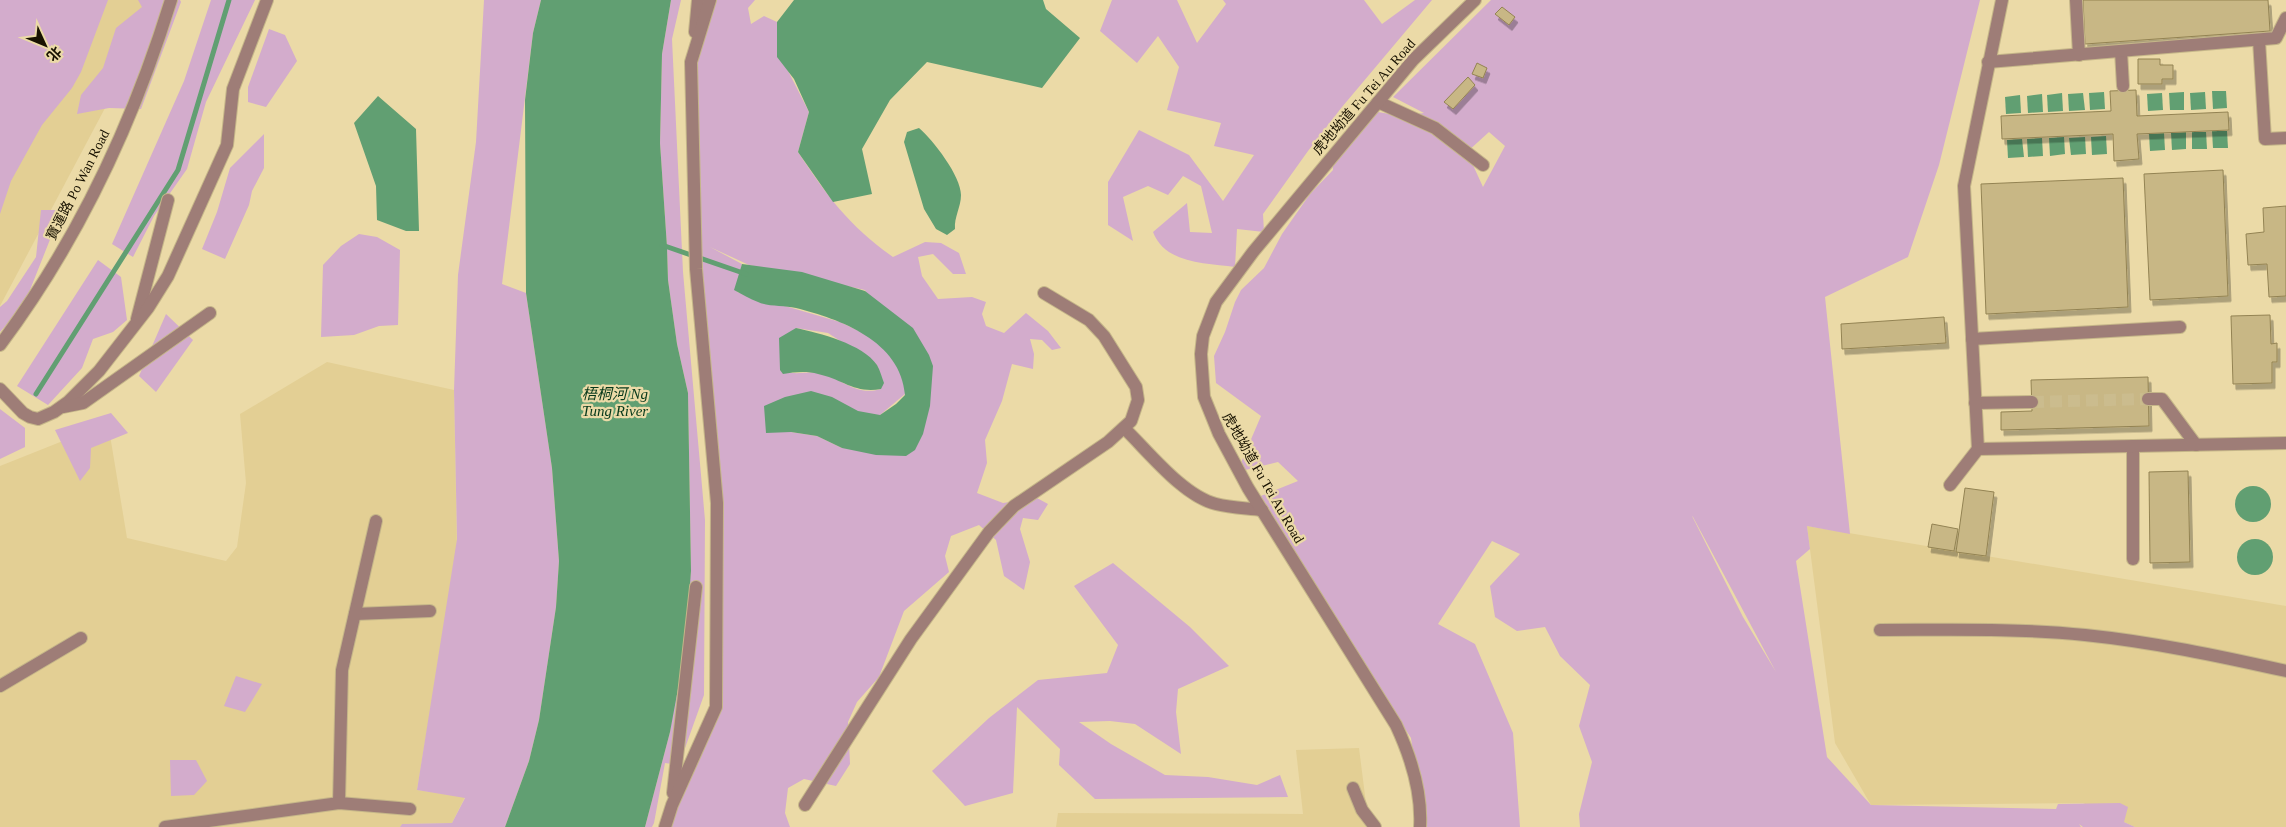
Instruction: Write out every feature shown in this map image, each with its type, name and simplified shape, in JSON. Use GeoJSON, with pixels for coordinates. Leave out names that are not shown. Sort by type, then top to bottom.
{"type":"FeatureCollection","features":[{"type":"Feature","properties":{"kind":"street","name":"寶運路 Po Wan Road"},"geometry":{"type":"LineString","coordinates":[[0,345],[34,300],[107,167],[150,66],[171,0]]}},
{"type":"Feature","properties":{"kind":"street"},"geometry":{"type":"LineString","coordinates":[[60,408],[99,371],[136,324],[168,276],[227,145],[233,90],[267,0]]}},
{"type":"Feature","properties":{"kind":"street"},"geometry":{"type":"LineString","coordinates":[[664,827],[716,708],[717,503],[696,269],[692,59],[698,0]]}},
{"type":"Feature","properties":{"kind":"street"},"geometry":{"type":"LineString","coordinates":[[692,59],[710,0]]}},
{"type":"Feature","properties":{"kind":"street","name":"虎地坳道 Fu Tei Au Road"},"geometry":{"type":"LineString","coordinates":[[1420,827],[1417,794],[1410,761],[1396,725],[1262,510],[1209,414],[1204,397],[1200,368],[1203,336],[1216,302],[1241,267],[1413,60],[1475,0]]}},
{"type":"Feature","properties":{"kind":"street"},"geometry":{"type":"LineString","coordinates":[[1950,485],[1978,449],[1964,186],[2002,0]]}},
{"type":"Feature","properties":{"kind":"street"},"geometry":{"type":"LineString","coordinates":[[2076,0],[2079,55]]}},
{"type":"Feature","properties":{"kind":"street"},"geometry":{"type":"LineString","coordinates":[[1988,62],[2276,38],[2286,18]]}},
{"type":"Feature","properties":{"kind":"street"},"geometry":{"type":"LineString","coordinates":[[2259,40],[2265,139],[2286,138]]}},
{"type":"Feature","properties":{"kind":"street"},"geometry":{"type":"LineString","coordinates":[[2121,51],[2123,86]]}},
{"type":"Feature","properties":{"kind":"street"},"geometry":{"type":"LineString","coordinates":[[1378,102],[1435,128],[1483,165]]}},
{"type":"Feature","properties":{"kind":"street"},"geometry":{"type":"LineString","coordinates":[[136,324],[168,200]]}},
{"type":"Feature","properties":{"kind":"street"},"geometry":{"type":"LineString","coordinates":[[805,805],[911,639],[989,532],[1014,506],[1088,456],[1131,421],[1138,400],[1136,388],[1104,336],[1090,320],[1044,293]]}},
{"type":"Feature","properties":{"kind":"street"},"geometry":{"type":"LineString","coordinates":[[0,389],[23,413],[30,417],[38,418],[60,408],[82,402],[210,313]]}},
{"type":"Feature","properties":{"kind":"street"},"geometry":{"type":"LineString","coordinates":[[1972,339],[2180,327]]}},
{"type":"Feature","properties":{"kind":"street"},"geometry":{"type":"LineString","coordinates":[[2148,398],[2162,399],[2196,444]]}},
{"type":"Feature","properties":{"kind":"street"},"geometry":{"type":"LineString","coordinates":[[1975,403],[2032,402]]}},
{"type":"Feature","properties":{"kind":"street"},"geometry":{"type":"LineString","coordinates":[[1124,428],[1198,497],[1216,504],[1262,510]]}},
{"type":"Feature","properties":{"kind":"street"},"geometry":{"type":"LineString","coordinates":[[1978,449],[2286,443]]}},
{"type":"Feature","properties":{"kind":"street"},"geometry":{"type":"LineString","coordinates":[[2133,446],[2134,559]]}},
{"type":"Feature","properties":{"kind":"street"},"geometry":{"type":"LineString","coordinates":[[339,803],[342,670],[376,521]]}},
{"type":"Feature","properties":{"kind":"street"},"geometry":{"type":"LineString","coordinates":[[672,805],[696,587]]}},
{"type":"Feature","properties":{"kind":"street"},"geometry":{"type":"LineString","coordinates":[[355,614],[430,611]]}},
{"type":"Feature","properties":{"kind":"street"},"geometry":{"type":"LineString","coordinates":[[1880,630],[1990,630],[2084,635],[2181,648],[2286,671]]}},
{"type":"Feature","properties":{"kind":"street"},"geometry":{"type":"LineString","coordinates":[[0,686],[81,638]]}},
{"type":"Feature","properties":{"kind":"street"},"geometry":{"type":"LineString","coordinates":[[1353,788],[1362,810],[1375,827]]}},
{"type":"Feature","properties":{"kind":"street"},"geometry":{"type":"LineString","coordinates":[[165,827],[339,803],[410,809]]}},
{"type":"Feature","properties":{"kind":"shaded area"},"geometry":{"type":"Polygon","coordinates":[[[0,0],[149,0],[139,44],[0,306],[0,0]]]}},
{"type":"Feature","properties":{"kind":"shaded area"},"geometry":{"type":"Polygon","coordinates":[[[0,0],[108,0],[81,72],[72,88],[42,125],[11,181],[0,214],[0,0]]]}},
{"type":"Feature","properties":{"kind":"shaded area"},"geometry":{"type":"Polygon","coordinates":[[[138,0],[180,0],[181,2],[141,109],[109,108],[77,114],[81,95],[103,68],[116,28],[142,7],[138,0]]]}},
{"type":"Feature","properties":{"kind":"shaded area"},"geometry":{"type":"Polygon","coordinates":[[[211,0],[255,0],[206,102],[187,169],[154,216],[133,257],[112,244],[184,81],[211,0]]]}},
{"type":"Feature","properties":{"kind":"shaded area"},"geometry":{"type":"Polygon","coordinates":[[[484,0],[541,0],[533,33],[502,284],[526,293],[552,468],[559,561],[556,607],[539,720],[529,761],[505,827],[400,827],[402,824],[452,823],[465,798],[417,790],[457,539],[454,390],[458,275],[476,142],[484,0]]]}},
{"type":"Feature","properties":{"kind":"shaded area"},"geometry":{"type":"Polygon","coordinates":[[[671,0],[681,0],[672,39],[683,272],[705,520],[704,695],[679,765],[665,763],[654,823],[652,827],[645,827],[670,732],[691,571],[688,393],[677,344],[668,280],[660,143],[662,54],[671,0]]]}},
{"type":"Feature","properties":{"kind":"shaded area"},"geometry":{"type":"Polygon","coordinates":[[[710,0],[755,0],[748,8],[751,24],[764,16],[777,22],[781,57],[809,112],[798,152],[840,210],[864,234],[893,257],[925,242],[941,243],[959,253],[966,274],[953,274],[933,254],[918,257],[922,276],[938,299],[972,297],[986,302],[982,314],[986,326],[1004,333],[1026,313],[1048,331],[1061,348],[1052,350],[1042,340],[1030,339],[1034,354],[1033,369],[1012,364],[1002,401],[985,440],[987,463],[977,493],[1003,503],[1037,498],[1048,504],[1038,520],[1023,518],[1020,529],[1030,562],[1024,590],[1004,576],[996,540],[979,525],[951,536],[945,556],[949,572],[904,611],[879,677],[857,702],[848,722],[850,764],[836,786],[804,779],[788,788],[785,813],[790,827],[669,827],[716,707],[711,435],[691,62],[710,0]],[[710,247],[742,264],[737,292],[840,322],[880,341],[905,378],[905,394],[880,415],[791,432],[817,436],[842,448],[929,409],[865,290],[749,265],[710,247]],[[796,328],[780,368],[784,371],[826,375],[856,389],[872,391],[881,389],[877,365],[828,333],[796,328]]]}},
{"type":"Feature","properties":{"kind":"shaded area"},"geometry":{"type":"Polygon","coordinates":[[[1112,0],[1177,0],[1197,43],[1226,4],[1223,0],[1364,0],[1382,24],[1415,0],[1432,0],[1342,107],[1308,151],[1263,214],[1264,232],[1237,229],[1235,267],[1188,260],[1177,256],[1159,243],[1153,232],[1187,203],[1190,232],[1212,233],[1201,186],[1183,176],[1168,195],[1148,186],[1123,197],[1133,241],[1108,225],[1108,182],[1139,130],[1189,155],[1223,201],[1254,155],[1214,146],[1221,123],[1167,110],[1179,67],[1158,36],[1137,63],[1100,31],[1112,0]]]}},
{"type":"Feature","properties":{"kind":"shaded area"},"geometry":{"type":"Polygon","coordinates":[[[1491,0],[1980,0],[1939,165],[1908,257],[1825,297],[1850,534],[1807,526],[1810,549],[1796,561],[1827,757],[1871,805],[2056,809],[2058,804],[2120,803],[2128,807],[2124,822],[2135,827],[2083,827],[2079,824],[2081,827],[1580,827],[1579,814],[1592,762],[1579,726],[1590,685],[1560,656],[1545,627],[1517,631],[1495,617],[1490,586],[1520,554],[1492,541],[1438,624],[1475,644],[1513,733],[1520,827],[1423,827],[1411,738],[1299,567],[1248,501],[1298,481],[1278,462],[1237,472],[1261,416],[1216,383],[1214,356],[1241,290],[1264,268],[1282,234],[1310,194],[1333,170],[1332,154],[1378,112],[1401,116],[1424,113],[1393,97],[1491,0]],[[1489,132],[1467,152],[1483,187],[1505,146],[1489,132]],[[1693,517],[1743,617],[1776,672],[1693,517]]]}},
{"type":"Feature","properties":{"kind":"shaded area"},"geometry":{"type":"Polygon","coordinates":[[[269,29],[285,35],[297,61],[266,107],[248,102],[248,87],[269,29]]]}},
{"type":"Feature","properties":{"kind":"shaded area"},"geometry":{"type":"Polygon","coordinates":[[[264,134],[264,168],[252,191],[249,205],[225,259],[202,249],[217,212],[230,168],[264,134]]]}},
{"type":"Feature","properties":{"kind":"shaded area"},"geometry":{"type":"Polygon","coordinates":[[[41,210],[60,210],[24,305],[0,332],[0,307],[7,301],[36,257],[41,210]]]}},
{"type":"Feature","properties":{"kind":"shaded area"},"geometry":{"type":"Polygon","coordinates":[[[359,234],[377,237],[400,250],[398,325],[379,326],[354,335],[321,337],[323,265],[341,246],[359,234]]]}},
{"type":"Feature","properties":{"kind":"shaded area"},"geometry":{"type":"Polygon","coordinates":[[[98,260],[121,277],[127,320],[113,332],[93,339],[82,368],[48,405],[17,386],[98,260]]]}},
{"type":"Feature","properties":{"kind":"shaded area"},"geometry":{"type":"Polygon","coordinates":[[[166,314],[193,340],[156,392],[139,376],[166,314]]]}},
{"type":"Feature","properties":{"kind":"shaded area"},"geometry":{"type":"Polygon","coordinates":[[[327,362],[454,390],[457,551],[417,790],[465,797],[452,823],[402,824],[400,827],[0,827],[0,466],[108,423],[127,538],[226,561],[237,547],[246,483],[240,414],[327,362]]]}},
{"type":"Feature","properties":{"kind":"shaded area"},"geometry":{"type":"Polygon","coordinates":[[[0,409],[25,428],[25,447],[0,459],[0,409]]]}},
{"type":"Feature","properties":{"kind":"shaded area"},"geometry":{"type":"Polygon","coordinates":[[[111,413],[128,433],[91,448],[90,468],[80,481],[55,430],[111,413]]]}},
{"type":"Feature","properties":{"kind":"shaded area"},"geometry":{"type":"Polygon","coordinates":[[[1807,526],[2286,606],[2286,827],[2135,827],[2083,803],[1871,805],[1835,743],[1807,526]]]}},
{"type":"Feature","properties":{"kind":"shaded area"},"geometry":{"type":"Polygon","coordinates":[[[1113,563],[1190,627],[1229,666],[1178,689],[1176,712],[1181,754],[1135,724],[1110,721],[1079,722],[1111,744],[1165,775],[1208,777],[1257,785],[1280,775],[1288,797],[1095,799],[1059,765],[1060,749],[1017,707],[1013,793],[965,806],[932,771],[989,718],[1038,680],[1107,673],[1118,645],[1074,586],[1113,563]]]}},
{"type":"Feature","properties":{"kind":"shaded area"},"geometry":{"type":"Polygon","coordinates":[[[236,676],[262,684],[245,712],[224,706],[236,676]]]}},
{"type":"Feature","properties":{"kind":"shaded area"},"geometry":{"type":"Polygon","coordinates":[[[1359,748],[1369,827],[1056,827],[1058,813],[1303,814],[1296,750],[1359,748]]]}},
{"type":"Feature","properties":{"kind":"shaded area"},"geometry":{"type":"Polygon","coordinates":[[[170,760],[196,760],[207,781],[194,795],[171,796],[170,760]]]}},
{"type":"Feature","properties":{"kind":"water","name":"梧桐河 Ng Tung River"},"geometry":{"type":"Polygon","coordinates":[[[541,0],[671,0],[662,54],[660,143],[668,280],[677,344],[688,393],[691,571],[685,651],[670,732],[645,827],[505,827],[529,761],[539,720],[556,607],[559,561],[552,468],[526,293],[525,100],[533,33],[541,0]]]}},
{"type":"Feature","properties":{"kind":"water"},"geometry":{"type":"Polygon","coordinates":[[[794,0],[1043,0],[1046,9],[1080,38],[1042,88],[927,62],[890,100],[862,149],[872,194],[833,202],[798,152],[809,112],[794,79],[777,57],[777,22],[794,0]]]}},
{"type":"Feature","properties":{"kind":"water"},"geometry":{"type":"Polygon","coordinates":[[[2212,91],[2226,91],[2227,108],[2213,109],[2212,91]]]}},
{"type":"Feature","properties":{"kind":"water"},"geometry":{"type":"Polygon","coordinates":[[[2104,92],[2105,109],[2090,110],[2089,93],[2104,92]]]}},
{"type":"Feature","properties":{"kind":"water"},"geometry":{"type":"Polygon","coordinates":[[[2184,92],[2184,110],[2170,110],[2169,93],[2184,92]]]}},
{"type":"Feature","properties":{"kind":"water"},"geometry":{"type":"Polygon","coordinates":[[[2205,92],[2206,109],[2191,110],[2190,93],[2205,92]]]}},
{"type":"Feature","properties":{"kind":"water"},"geometry":{"type":"Polygon","coordinates":[[[2062,93],[2063,111],[2048,112],[2047,95],[2062,93]]]}},
{"type":"Feature","properties":{"kind":"water"},"geometry":{"type":"Polygon","coordinates":[[[2083,93],[2085,110],[2069,111],[2068,94],[2083,93]]]}},
{"type":"Feature","properties":{"kind":"water"},"geometry":{"type":"Polygon","coordinates":[[[2162,93],[2163,110],[2148,111],[2147,94],[2162,93]]]}},
{"type":"Feature","properties":{"kind":"water"},"geometry":{"type":"Polygon","coordinates":[[[2042,94],[2043,112],[2028,113],[2027,96],[2042,94]]]}},
{"type":"Feature","properties":{"kind":"water"},"geometry":{"type":"Polygon","coordinates":[[[2020,95],[2021,113],[2006,114],[2005,97],[2020,95]]]}},
{"type":"Feature","properties":{"kind":"water"},"geometry":{"type":"Polygon","coordinates":[[[378,96],[416,129],[419,231],[406,231],[377,220],[376,186],[354,123],[378,96]]]}},
{"type":"Feature","properties":{"kind":"water"},"geometry":{"type":"Polygon","coordinates":[[[919,128],[945,159],[960,187],[961,199],[955,229],[947,235],[936,229],[924,209],[904,142],[907,132],[919,128]]]}},
{"type":"Feature","properties":{"kind":"water"},"geometry":{"type":"Polygon","coordinates":[[[2212,131],[2227,131],[2228,148],[2213,148],[2212,131]]]}},
{"type":"Feature","properties":{"kind":"water"},"geometry":{"type":"Polygon","coordinates":[[[2186,132],[2186,149],[2172,150],[2171,133],[2186,132]]]}},
{"type":"Feature","properties":{"kind":"water"},"geometry":{"type":"Polygon","coordinates":[[[2192,132],[2206,132],[2207,149],[2192,149],[2192,132]]]}},
{"type":"Feature","properties":{"kind":"water"},"geometry":{"type":"Polygon","coordinates":[[[2164,133],[2165,150],[2150,151],[2149,134],[2164,133]]]}},
{"type":"Feature","properties":{"kind":"water"},"geometry":{"type":"Polygon","coordinates":[[[2106,136],[2107,154],[2092,155],[2091,137],[2106,136]]]}},
{"type":"Feature","properties":{"kind":"water"},"geometry":{"type":"Polygon","coordinates":[[[2064,137],[2065,154],[2050,156],[2049,138],[2064,137]]]}},
{"type":"Feature","properties":{"kind":"water"},"geometry":{"type":"Polygon","coordinates":[[[2085,137],[2086,154],[2071,155],[2069,138],[2085,137]]]}},
{"type":"Feature","properties":{"kind":"water"},"geometry":{"type":"Polygon","coordinates":[[[2042,138],[2043,156],[2028,157],[2027,139],[2042,138]]]}},
{"type":"Feature","properties":{"kind":"water"},"geometry":{"type":"Polygon","coordinates":[[[2022,139],[2024,157],[2008,158],[2007,140],[2022,139]]]}},
{"type":"Feature","properties":{"kind":"water"},"geometry":{"type":"Polygon","coordinates":[[[742,264],[802,272],[865,291],[913,328],[929,355],[933,366],[930,406],[923,434],[915,450],[906,456],[876,455],[842,448],[817,436],[791,432],[766,433],[764,406],[785,397],[811,391],[832,397],[858,411],[880,415],[905,395],[901,376],[892,360],[866,335],[849,326],[813,313],[787,306],[762,304],[734,290],[742,264]]]}},
{"type":"Feature","properties":{"kind":"water"},"geometry":{"type":"Polygon","coordinates":[[[796,328],[840,340],[862,351],[878,367],[884,383],[881,389],[856,388],[827,376],[814,373],[783,374],[780,370],[779,338],[796,328]]]}},
{"type":"Feature","properties":{"kind":"water"},"geometry":{"type":"Polygon","coordinates":[[[2253,486],[2266,491],[2271,504],[2266,517],[2253,522],[2240,517],[2235,504],[2240,491],[2253,486]]]}},
{"type":"Feature","properties":{"kind":"water"},"geometry":{"type":"Polygon","coordinates":[[[2255,539],[2268,544],[2273,557],[2268,570],[2255,575],[2242,570],[2237,557],[2242,544],[2255,539]]]}},
{"type":"Feature","properties":{"kind":"building"},"geometry":{"type":"Polygon","coordinates":[[[2083,0],[2268,0],[2270,31],[2085,44],[2083,0]]]}},
{"type":"Feature","properties":{"kind":"building"},"geometry":{"type":"Polygon","coordinates":[[[1502,7],[1515,17],[1509,25],[1495,14],[1502,7]]]}},
{"type":"Feature","properties":{"kind":"building"},"geometry":{"type":"Polygon","coordinates":[[[2138,59],[2160,59],[2160,65],[2173,65],[2173,79],[2162,79],[2162,84],[2138,84],[2138,59]]]}},
{"type":"Feature","properties":{"kind":"building"},"geometry":{"type":"Polygon","coordinates":[[[1477,63],[1487,68],[1483,78],[1472,74],[1477,63]]]}},
{"type":"Feature","properties":{"kind":"building"},"geometry":{"type":"Polygon","coordinates":[[[1468,77],[1475,85],[1453,109],[1444,102],[1468,77]]]}},
{"type":"Feature","properties":{"kind":"building"},"geometry":{"type":"Polygon","coordinates":[[[2136,90],[2137,116],[2228,112],[2229,130],[2137,134],[2139,159],[2114,161],[2113,134],[2002,139],[2001,116],[2111,111],[2110,91],[2136,90]]]}},
{"type":"Feature","properties":{"kind":"building"},"geometry":{"type":"Polygon","coordinates":[[[2223,170],[2228,296],[2150,300],[2144,174],[2223,170]]]}},
{"type":"Feature","properties":{"kind":"building"},"geometry":{"type":"Polygon","coordinates":[[[2123,178],[2128,307],[1986,314],[1981,184],[2123,178]]]}},
{"type":"Feature","properties":{"kind":"building"},"geometry":{"type":"Polygon","coordinates":[[[2286,206],[2286,296],[2269,297],[2267,264],[2248,265],[2246,234],[2264,232],[2263,208],[2286,206]]]}},
{"type":"Feature","properties":{"kind":"building"},"geometry":{"type":"Polygon","coordinates":[[[2270,315],[2271,344],[2277,343],[2277,362],[2272,362],[2272,383],[2233,384],[2231,316],[2270,315]]]}},
{"type":"Feature","properties":{"kind":"building"},"geometry":{"type":"Polygon","coordinates":[[[1944,317],[1946,343],[1842,349],[1841,324],[1944,317]]]}},
{"type":"Feature","properties":{"kind":"building"},"geometry":{"type":"Polygon","coordinates":[[[2148,377],[2149,426],[2001,430],[2001,412],[2032,411],[2031,380],[2148,377]]]}},
{"type":"Feature","properties":{"kind":"building"},"geometry":{"type":"Polygon","coordinates":[[[2188,471],[2190,562],[2150,563],[2149,472],[2188,471]]]}},
{"type":"Feature","properties":{"kind":"building"},"geometry":{"type":"Polygon","coordinates":[[[1965,488],[1994,492],[1986,556],[1956,552],[1965,488]]]}},
{"type":"Feature","properties":{"kind":"building"},"geometry":{"type":"Polygon","coordinates":[[[1932,524],[1958,529],[1954,551],[1928,547],[1932,524]]]}},
{"type":"Feature","properties":{"kind":"waterway"},"geometry":{"type":"LineString","coordinates":[[36,394],[178,170],[229,0]]}},
{"type":"Feature","properties":{"kind":"waterway"},"geometry":{"type":"LineString","coordinates":[[662,245],[746,274]]}},
{"type":"Feature","properties":{"kind":"tunnel"},"geometry":{"type":"LineString","coordinates":[[2032,402],[2148,399]]}}]}
